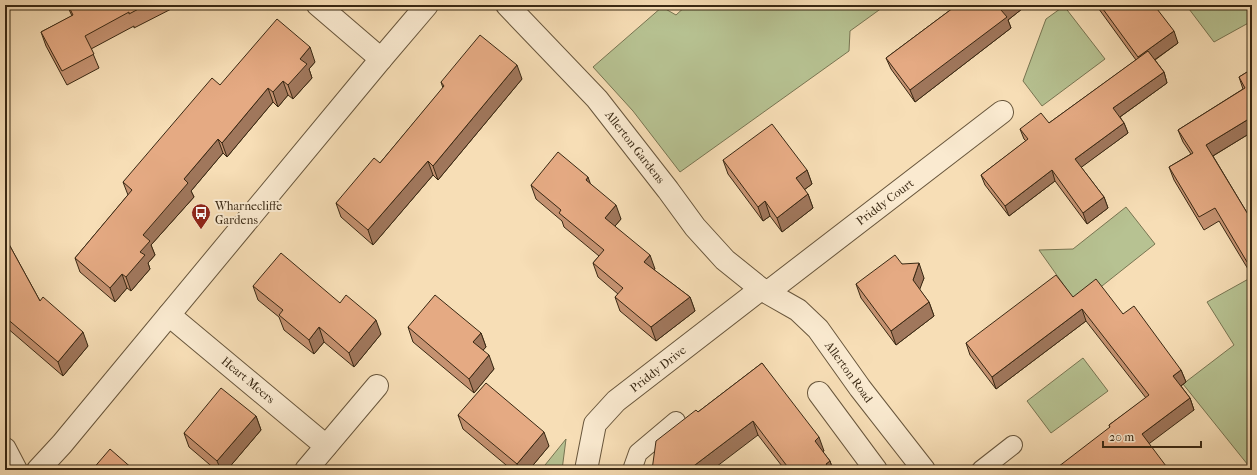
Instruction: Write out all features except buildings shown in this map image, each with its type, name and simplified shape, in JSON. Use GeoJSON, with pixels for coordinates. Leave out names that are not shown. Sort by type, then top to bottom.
{"type":"FeatureCollection","features":[{"type":"Feature","properties":{"kind":"street"},"geometry":{"type":"LineString","coordinates":[[318,5],[381,59]]}},
{"type":"Feature","properties":{"kind":"street"},"geometry":{"type":"LineString","coordinates":[[38,470],[427,5]]}},
{"type":"Feature","properties":{"kind":"street","name":"Allerton Gardens"},"geometry":{"type":"LineString","coordinates":[[507,5],[597,99],[695,227],[725,260],[765,290]]}},
{"type":"Feature","properties":{"kind":"street","name":"Priddy Court"},"geometry":{"type":"LineString","coordinates":[[765,290],[983,128],[1002,112]]}},
{"type":"Feature","properties":{"kind":"street","name":"Priddy Drive"},"geometry":{"type":"LineString","coordinates":[[586,470],[595,424],[616,401],[765,290]]}},
{"type":"Feature","properties":{"kind":"street","name":"Allerton Road"},"geometry":{"type":"LineString","coordinates":[[765,290],[798,310],[818,329],[860,388],[924,470]]}},
{"type":"Feature","properties":{"kind":"street","name":"Heart Meers"},"geometry":{"type":"LineString","coordinates":[[169,315],[326,446]]}},
{"type":"Feature","properties":{"kind":"street"},"geometry":{"type":"LineString","coordinates":[[306,470],[377,386]]}},
{"type":"Feature","properties":{"kind":"street"},"geometry":{"type":"LineString","coordinates":[[819,393],[876,470]]}},
{"type":"Feature","properties":{"kind":"lane"},"geometry":{"type":"LineString","coordinates":[[632,470],[638,453],[676,421]]}},
{"type":"Feature","properties":{"kind":"lane"},"geometry":{"type":"LineString","coordinates":[[981,470],[1013,445]]}},
{"type":"Feature","properties":{"kind":"green space"},"geometry":{"type":"Polygon","coordinates":[[[687,5],[886,5],[850,31],[849,51],[680,172],[633,111],[593,67],[662,7],[676,15],[687,5]]]}},
{"type":"Feature","properties":{"kind":"green space"},"geometry":{"type":"Polygon","coordinates":[[[1186,5],[1252,5],[1252,21],[1214,42],[1186,5]]]}},
{"type":"Feature","properties":{"kind":"green space"},"geometry":{"type":"Polygon","coordinates":[[[1064,6],[1105,59],[1042,106],[1023,81],[1046,19],[1064,6]]]}},
{"type":"Feature","properties":{"kind":"green space"},"geometry":{"type":"Polygon","coordinates":[[[1126,207],[1155,244],[1078,305],[1039,250],[1073,249],[1126,207]]]}},
{"type":"Feature","properties":{"kind":"green space"},"geometry":{"type":"Polygon","coordinates":[[[1252,277],[1252,470],[1183,384],[1234,345],[1207,302],[1252,277]]]}},
{"type":"Feature","properties":{"kind":"green space"},"geometry":{"type":"Polygon","coordinates":[[[1083,358],[1108,391],[1051,433],[1027,401],[1083,358]]]}},
{"type":"Feature","properties":{"kind":"green space"},"geometry":{"type":"Polygon","coordinates":[[[566,439],[562,470],[541,470],[566,439]]]}},
{"type":"Feature","properties":{"kind":"place","name":"Wharnecliffe Gardens"},"geometry":{"type":"Point","coordinates":[201,230]}}]}
